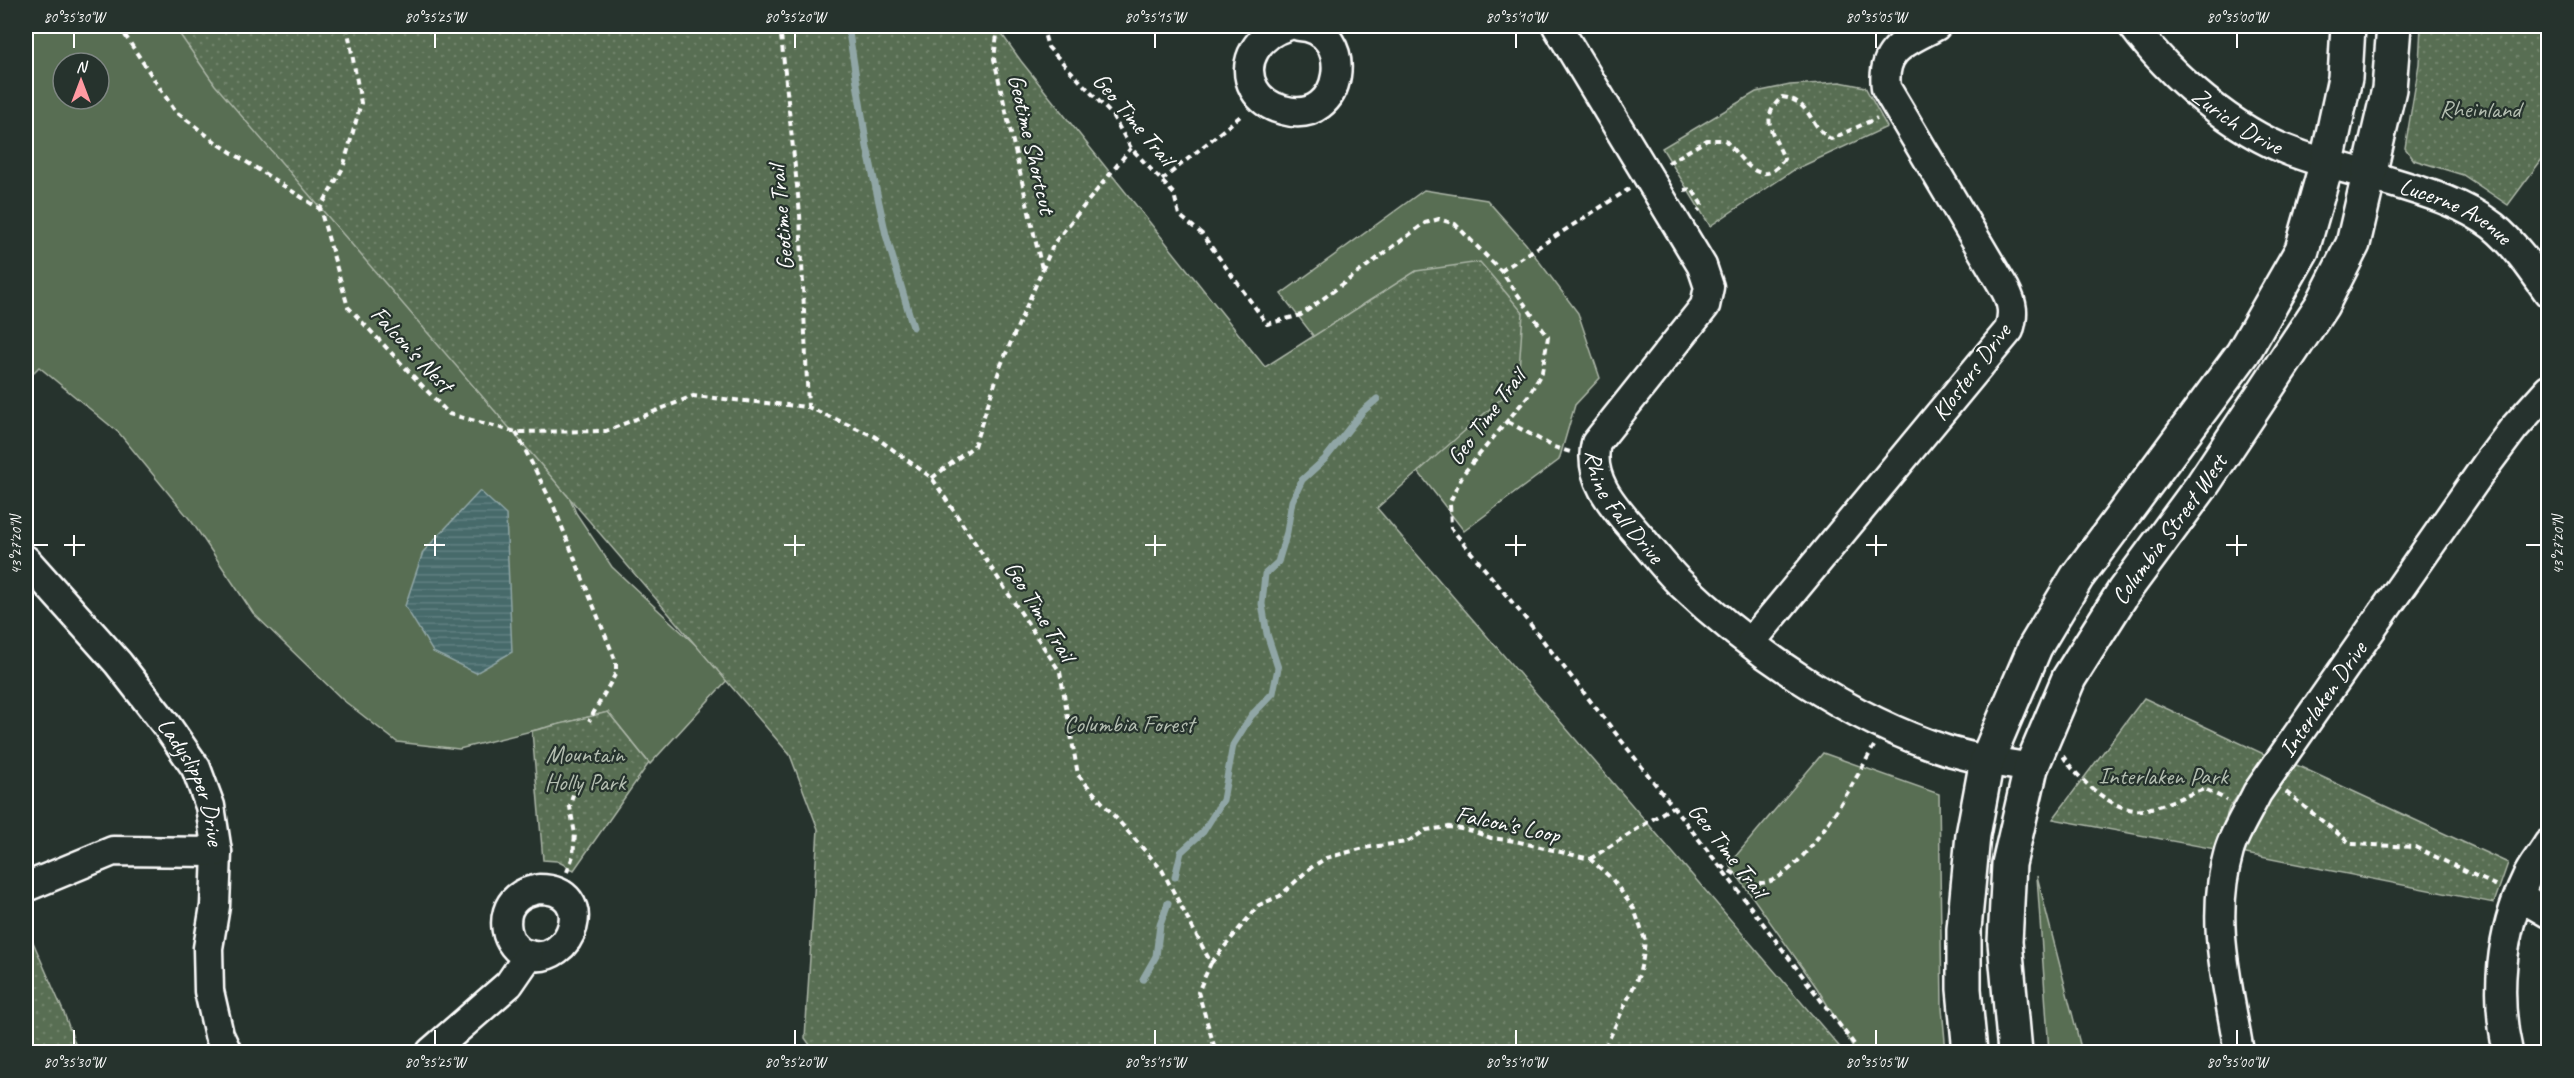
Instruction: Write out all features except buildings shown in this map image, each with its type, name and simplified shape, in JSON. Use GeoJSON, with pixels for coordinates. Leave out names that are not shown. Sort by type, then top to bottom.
{"type":"FeatureCollection","features":[{"type":"Feature","properties":{"kind":"main road","name":"Columbia Street West"},"geometry":{"type":"LineString","coordinates":[[1970,1053],[1964,989],[1964,929],[1973,835],[1987,760],[2035,647],[2077,577],[2243,353],[2302,250],[2326,162],[2345,78],[2348,26]]}},
{"type":"Feature","properties":{"kind":"main road","name":"Columbia Street West"},"geometry":{"type":"LineString","coordinates":[[2015,1053],[2006,942],[2009,864],[2031,768],[2069,678],[2124,591],[2203,484],[2322,305],[2353,244],[2389,89],[2394,26]]}},
{"type":"Feature","properties":{"kind":"street"},"geometry":{"type":"LineString","coordinates":[[1287,26],[1268,34],[1254,50],[1250,76],[1254,89],[1262,99],[1271,107],[1291,113],[1306,111],[1326,99],[1335,86],[1338,71],[1337,60],[1331,45],[1315,28]]}},
{"type":"Feature","properties":{"kind":"street","name":"Rhine Fall Drive"},"geometry":{"type":"LineString","coordinates":[[1557,26],[1702,266],[1708,287],[1705,306],[1596,443],[1593,461],[1596,477],[1622,515],[1677,580],[1751,642],[1801,678],[1836,700],[1943,749],[2031,768]]}},
{"type":"Feature","properties":{"kind":"street","name":"Klosters Drive"},"geometry":{"type":"LineString","coordinates":[[1751,642],[2009,330],[2013,317],[2012,302],[2006,289],[1886,88],[1884,76],[1889,56],[1897,48],[1936,26]]}},
{"type":"Feature","properties":{"kind":"street","name":"Zurich Drive"},"geometry":{"type":"LineString","coordinates":[[2133,26],[2167,67],[2200,95],[2246,128],[2291,152],[2370,176]]}},
{"type":"Feature","properties":{"kind":"street","name":"Lucerne Avenue"},"geometry":{"type":"LineString","coordinates":[[2370,176],[2456,203],[2493,226],[2519,252],[2548,292]]}},
{"type":"Feature","properties":{"kind":"street","name":"Interlaken Drive"},"geometry":{"type":"LineString","coordinates":[[2240,1053],[2218,918],[2221,883],[2229,849],[2257,793],[2486,465],[2513,429],[2548,390]]}},
{"type":"Feature","properties":{"kind":"street","name":"Ladyslipper Drive"},"geometry":{"type":"LineString","coordinates":[[28,567],[118,663],[196,768],[210,806],[217,852],[215,906],[208,948],[209,991],[219,1035],[227,1053]]}},
{"type":"Feature","properties":{"kind":"street"},"geometry":{"type":"LineString","coordinates":[[2508,1053],[2501,1010],[2502,966],[2507,938],[2526,878],[2548,844]]}},
{"type":"Feature","properties":{"kind":"street"},"geometry":{"type":"LineString","coordinates":[[26,886],[113,850],[217,852]]}},
{"type":"Feature","properties":{"kind":"street"},"geometry":{"type":"LineString","coordinates":[[538,889],[556,891],[568,899],[573,908],[575,917],[570,933],[557,950],[550,954],[529,955],[518,950],[510,941],[506,929],[509,908],[526,892],[538,889]]}},
{"type":"Feature","properties":{"kind":"street"},"geometry":{"type":"LineString","coordinates":[[2519,896],[2548,913]]}},
{"type":"Feature","properties":{"kind":"street"},"geometry":{"type":"LineString","coordinates":[[431,1053],[509,984],[529,955]]}},
{"type":"Feature","properties":{"kind":"path"},"geometry":{"type":"LineString","coordinates":[[119,26],[175,111],[217,143],[320,209],[343,168],[361,103],[348,26]]}},
{"type":"Feature","properties":{"kind":"path","name":"Geotime Trail"},"geometry":{"type":"LineString","coordinates":[[780,26],[800,214],[808,407]]}},
{"type":"Feature","properties":{"kind":"path","name":"Geotime Shortcut"},"geometry":{"type":"LineString","coordinates":[[998,26],[993,59],[1042,270]]}},
{"type":"Feature","properties":{"kind":"path","name":"Geo Time Trail"},"geometry":{"type":"LineString","coordinates":[[1042,26],[1048,47],[1112,115],[1131,148],[1174,194],[1179,215],[1202,234],[1267,324],[1301,315],[1425,223],[1439,219],[1455,224],[1501,271],[1548,337],[1542,372],[1508,422],[1463,474],[1450,502],[1451,528],[1530,624],[1718,864],[1860,1053]]}},
{"type":"Feature","properties":{"kind":"path"},"geometry":{"type":"LineString","coordinates":[[1666,165],[1707,140],[1725,140],[1753,170],[1765,175],[1776,171],[1784,159],[1768,119],[1771,107],[1782,97],[1793,98],[1804,107],[1821,134],[1831,139],[1897,108]]}},
{"type":"Feature","properties":{"kind":"path"},"geometry":{"type":"LineString","coordinates":[[1162,180],[1262,99]]}},
{"type":"Feature","properties":{"kind":"path"},"geometry":{"type":"LineString","coordinates":[[932,478],[974,447],[1001,364],[1054,243],[1131,148]]}},
{"type":"Feature","properties":{"kind":"path"},"geometry":{"type":"LineString","coordinates":[[1501,271],[1637,184]]}},
{"type":"Feature","properties":{"kind":"path"},"geometry":{"type":"LineString","coordinates":[[1681,190],[1692,189],[1702,205],[1696,214]]}},
{"type":"Feature","properties":{"kind":"path","name":"Falcon's Nest"},"geometry":{"type":"LineString","coordinates":[[320,209],[348,307],[449,414],[516,432],[606,431],[693,396],[808,407]]}},
{"type":"Feature","properties":{"kind":"path","name":"Geo Time Trail"},"geometry":{"type":"LineString","coordinates":[[808,407],[874,436],[932,478],[1060,672],[1078,775],[1162,870],[1211,963]]}},
{"type":"Feature","properties":{"kind":"path"},"geometry":{"type":"LineString","coordinates":[[1508,422],[1554,447],[1570,452]]}},
{"type":"Feature","properties":{"kind":"path"},"geometry":{"type":"LineString","coordinates":[[516,432],[554,507],[616,662],[616,673],[589,721]]}},
{"type":"Feature","properties":{"kind":"path"},"geometry":{"type":"LineString","coordinates":[[1718,864],[1745,879],[1759,883],[1773,880],[1794,867],[1824,828],[1874,746]]}},
{"type":"Feature","properties":{"kind":"path"},"geometry":{"type":"LineString","coordinates":[[2061,752],[2072,770],[2087,786],[2115,804],[2140,810],[2205,789],[2233,803]]}},
{"type":"Feature","properties":{"kind":"path"},"geometry":{"type":"LineString","coordinates":[[556,891],[573,856],[575,834],[570,807],[574,790],[572,782]]}},
{"type":"Feature","properties":{"kind":"path"},"geometry":{"type":"LineString","coordinates":[[2283,790],[2351,844],[2415,847],[2519,896]]}},
{"type":"Feature","properties":{"kind":"path"},"geometry":{"type":"LineString","coordinates":[[1590,859],[1672,807]]}},
{"type":"Feature","properties":{"kind":"path","name":"Falcon's Loop"},"geometry":{"type":"LineString","coordinates":[[1211,963],[1259,905],[1280,896],[1317,863],[1326,858],[1364,848],[1407,842],[1426,830],[1449,827],[1472,831],[1491,838],[1515,841],[1590,859],[1612,879],[1634,909],[1645,940],[1639,975],[1603,1053]]}},
{"type":"Feature","properties":{"kind":"path"},"geometry":{"type":"LineString","coordinates":[[1211,963],[1198,992],[1216,1053]]}},
{"type":"Feature","properties":{"kind":"green space"},"geometry":{"type":"Polygon","coordinates":[[[26,26],[177,26],[541,428],[576,513],[612,567],[730,677],[650,764],[608,712],[459,749],[397,742],[343,700],[253,613],[192,522],[119,433],[39,367],[26,380],[26,26]]]}},
{"type":"Feature","properties":{"kind":"green space","name":"Columbia Forest"},"geometry":{"type":"Polygon","coordinates":[[[174,26],[996,26],[1021,61],[1265,367],[1416,271],[1480,262],[1523,313],[1518,384],[1377,508],[1844,1052],[815,1052],[805,1038],[818,829],[790,755],[215,85],[174,26]]]}},
{"type":"Feature","properties":{"kind":"green space","name":"Rheinland"},"geometry":{"type":"Polygon","coordinates":[[[2421,26],[2548,26],[2548,151],[2508,205],[2463,175],[2414,160],[2405,148],[2419,64],[2421,26]]]}},
{"type":"Feature","properties":{"kind":"green space"},"geometry":{"type":"Polygon","coordinates":[[[1840,82],[1865,87],[1887,127],[1794,170],[1710,226],[1662,148],[1756,92],[1790,85],[1840,82]]]}},
{"type":"Feature","properties":{"kind":"green space"},"geometry":{"type":"Polygon","coordinates":[[[1424,190],[1487,200],[1526,244],[1578,313],[1600,378],[1575,405],[1559,460],[1464,531],[1281,294],[1424,190]]]}},
{"type":"Feature","properties":{"kind":"green space","name":"Interlaken Park"},"geometry":{"type":"Polygon","coordinates":[[[2144,698],[2266,755],[2229,808],[2215,849],[2053,819],[2144,698]]]}},
{"type":"Feature","properties":{"kind":"green space","name":"Mountain Holly Park"},"geometry":{"type":"Polygon","coordinates":[[[608,712],[649,763],[574,870],[557,861],[543,860],[532,731],[608,712]]]}},
{"type":"Feature","properties":{"kind":"green space"},"geometry":{"type":"Polygon","coordinates":[[[1823,753],[1939,794],[1942,1008],[1946,1052],[1856,1052],[1817,988],[1729,864],[1823,753]]]}},
{"type":"Feature","properties":{"kind":"green space"},"geometry":{"type":"Polygon","coordinates":[[[2292,763],[2508,863],[2494,903],[2241,853],[2262,808],[2292,763]]]}},
{"type":"Feature","properties":{"kind":"green space"},"geometry":{"type":"Polygon","coordinates":[[[2037,876],[2082,1052],[2049,1052],[2037,876]]]}},
{"type":"Feature","properties":{"kind":"green space"},"geometry":{"type":"Polygon","coordinates":[[[26,926],[64,1013],[78,1052],[26,1052],[26,926]]]}},
{"type":"Feature","properties":{"kind":"water"},"geometry":{"type":"Polygon","coordinates":[[[480,491],[506,515],[512,652],[476,673],[433,652],[405,606],[423,552],[480,491]]]}},
{"type":"Feature","properties":{"kind":"waterway"},"geometry":{"type":"LineString","coordinates":[[848,26],[867,147],[886,235],[913,327]]}},
{"type":"Feature","properties":{"kind":"waterway"},"geometry":{"type":"LineString","coordinates":[[1175,877],[1181,852],[1203,832],[1223,800],[1233,745],[1251,716],[1273,693],[1278,668],[1267,634],[1262,604],[1265,574],[1278,562],[1287,532],[1292,501],[1302,480],[1325,459],[1363,411],[1377,399]]}},
{"type":"Feature","properties":{"kind":"waterway"},"geometry":{"type":"LineString","coordinates":[[1143,979],[1156,956],[1160,925],[1168,903]]}}]}
